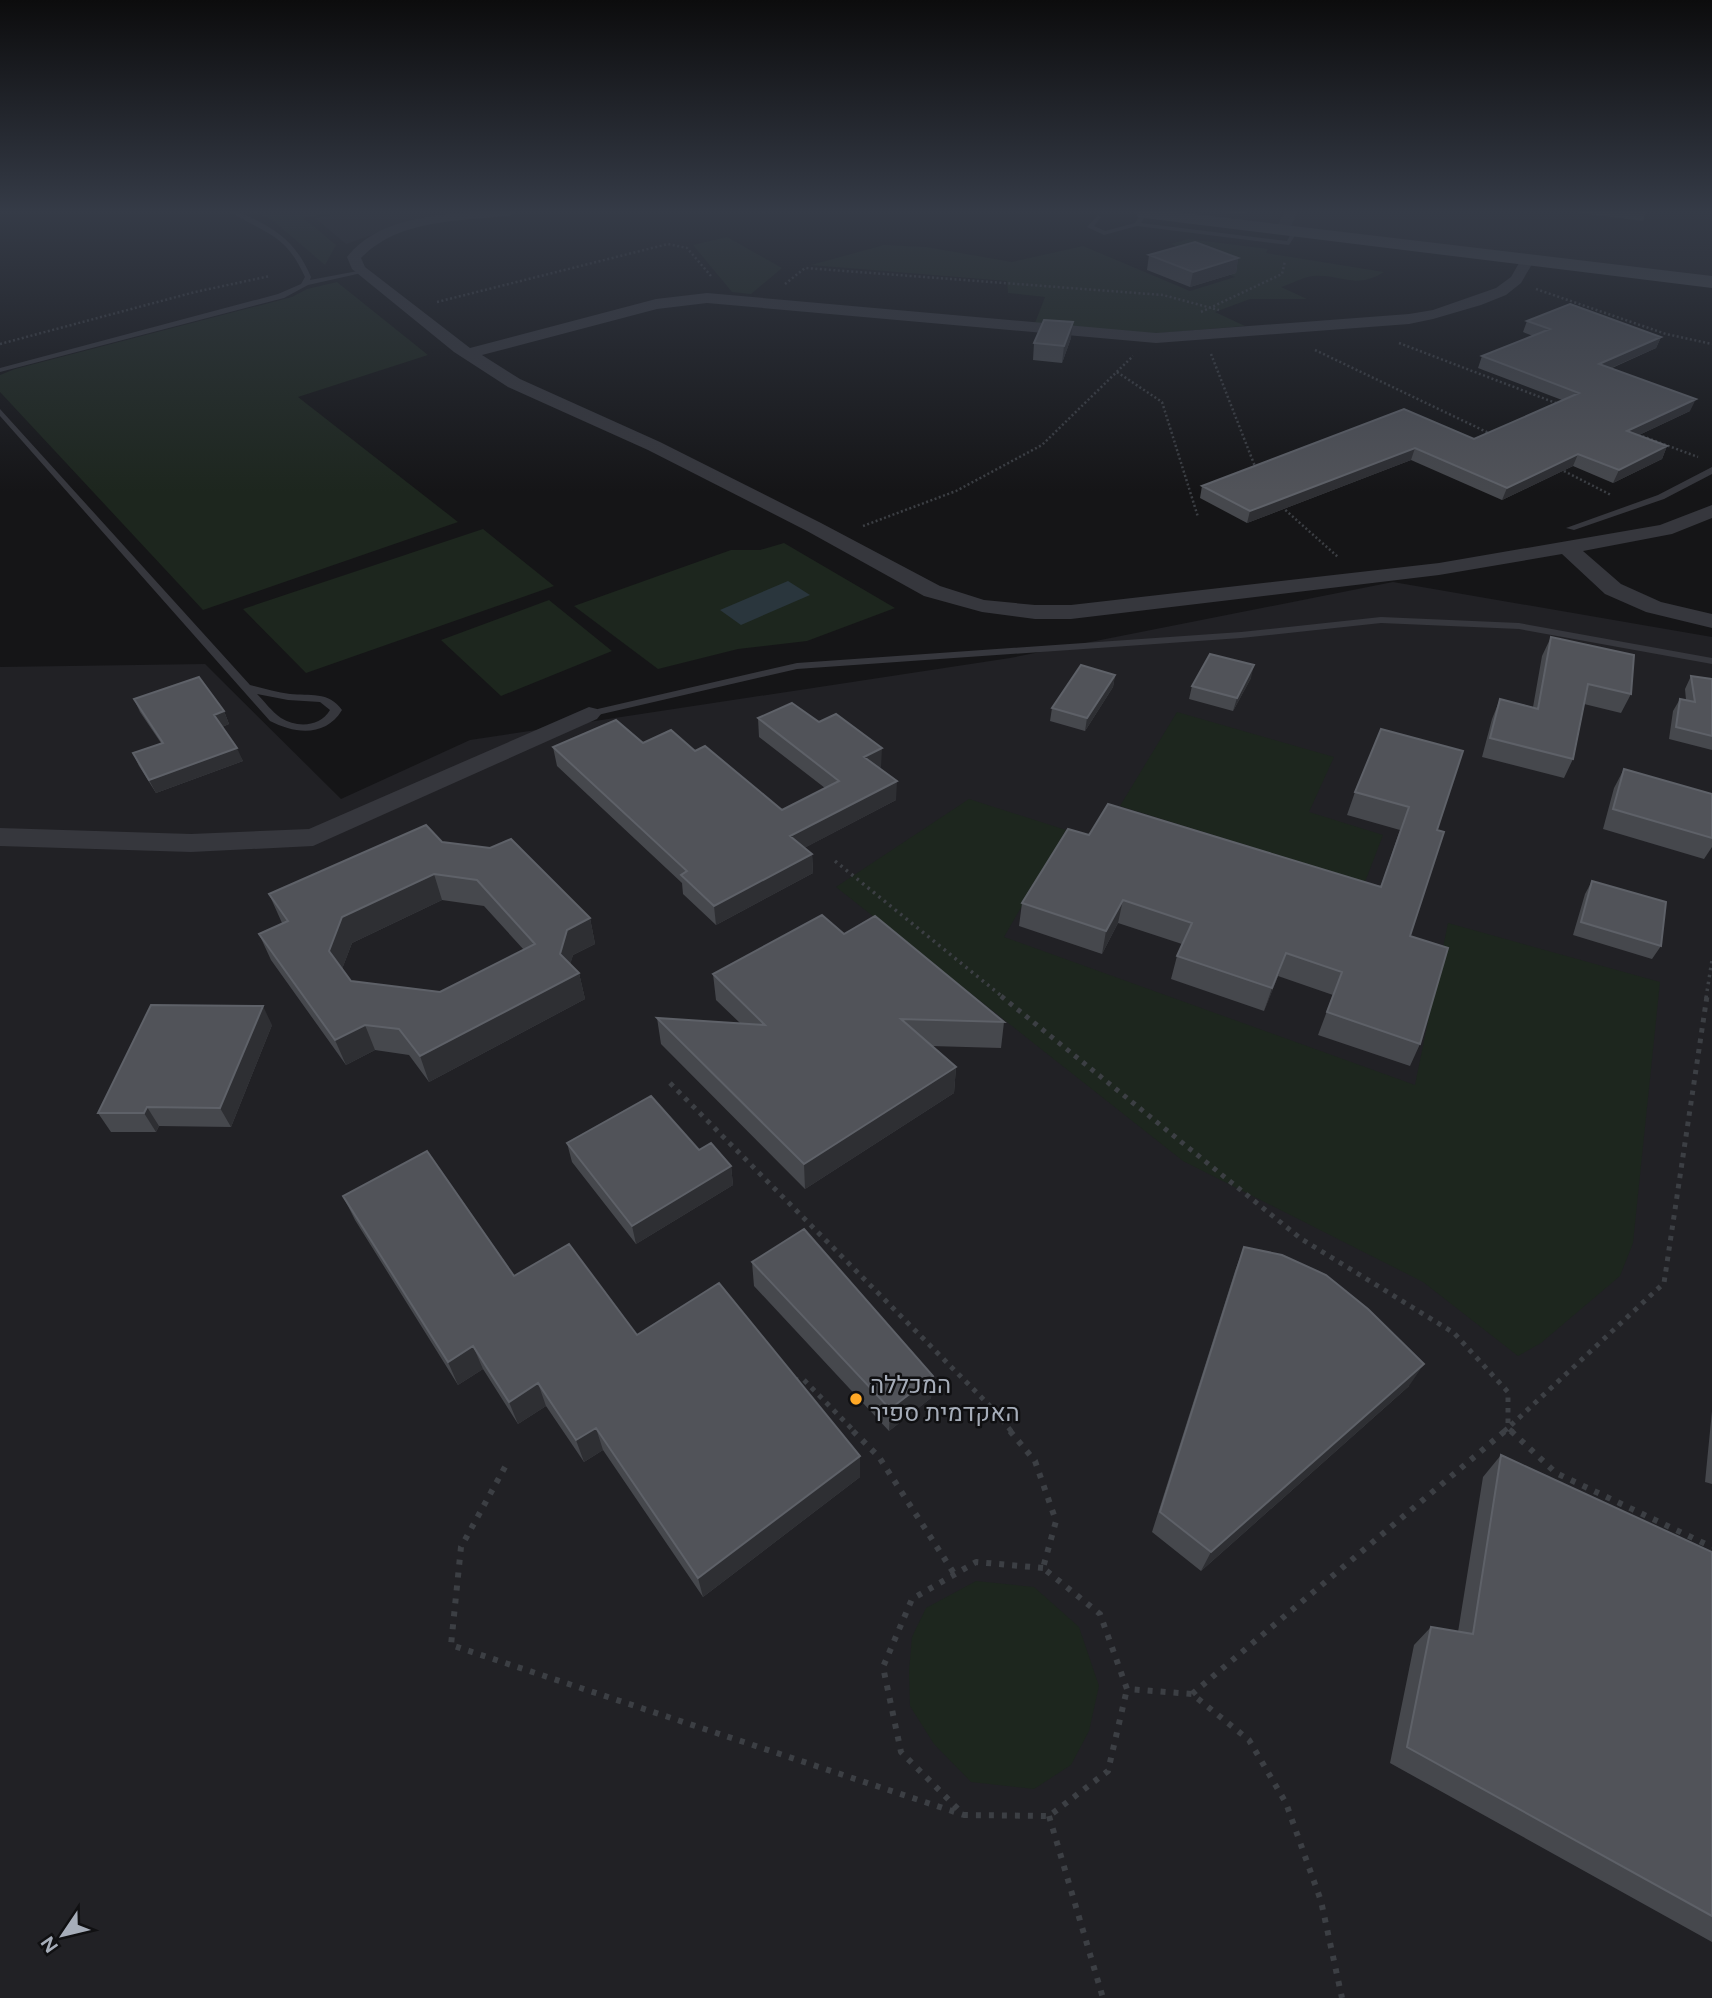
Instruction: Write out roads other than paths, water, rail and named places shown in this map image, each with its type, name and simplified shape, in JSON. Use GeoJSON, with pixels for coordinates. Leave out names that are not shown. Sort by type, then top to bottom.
{"type":"FeatureCollection","features":[{"type":"Feature","properties":{"kind":"street"},"geometry":{"type":"LineString","coordinates":[[405,305],[468,354],[543,398],[654,446],[932,591],[958,600],[1007,610],[1071,612],[1363,578],[1569,538],[1665,530],[1712,511]]}},
{"type":"Feature","properties":{"kind":"street"},"geometry":{"type":"LineString","coordinates":[[468,354],[651,305]]}},
{"type":"Feature","properties":{"kind":"street"},"geometry":{"type":"LineString","coordinates":[[807,305],[1156,338],[1433,316],[1461,305]]}},
{"type":"Feature","properties":{"kind":"street"},"geometry":{"type":"LineString","coordinates":[[1569,538],[1613,589],[1654,607],[1712,621]]}},
{"type":"Feature","properties":{"kind":"street"},"geometry":{"type":"LineString","coordinates":[[0,837],[191,843],[313,837],[589,714]]}},
{"type":"Feature","properties":{"kind":"lane"},"geometry":{"type":"LineString","coordinates":[[0,370],[246,305]]}},
{"type":"Feature","properties":{"kind":"lane"},"geometry":{"type":"LineString","coordinates":[[0,411],[274,719],[295,728],[316,726],[327,722],[336,710],[332,704],[322,699],[288,697],[247,688]]}},
{"type":"Feature","properties":{"kind":"lane"},"geometry":{"type":"LineString","coordinates":[[1569,538],[1661,497],[1712,470]]}},
{"type":"Feature","properties":{"kind":"lane"},"geometry":{"type":"LineString","coordinates":[[589,714],[797,666],[1241,635],[1381,620],[1519,626],[1712,661]]}},
{"type":"Feature","properties":{"kind":"place","name":"המכללה האקדמית ספיר"},"geometry":{"type":"Point","coordinates":[856,1399]}}]}
